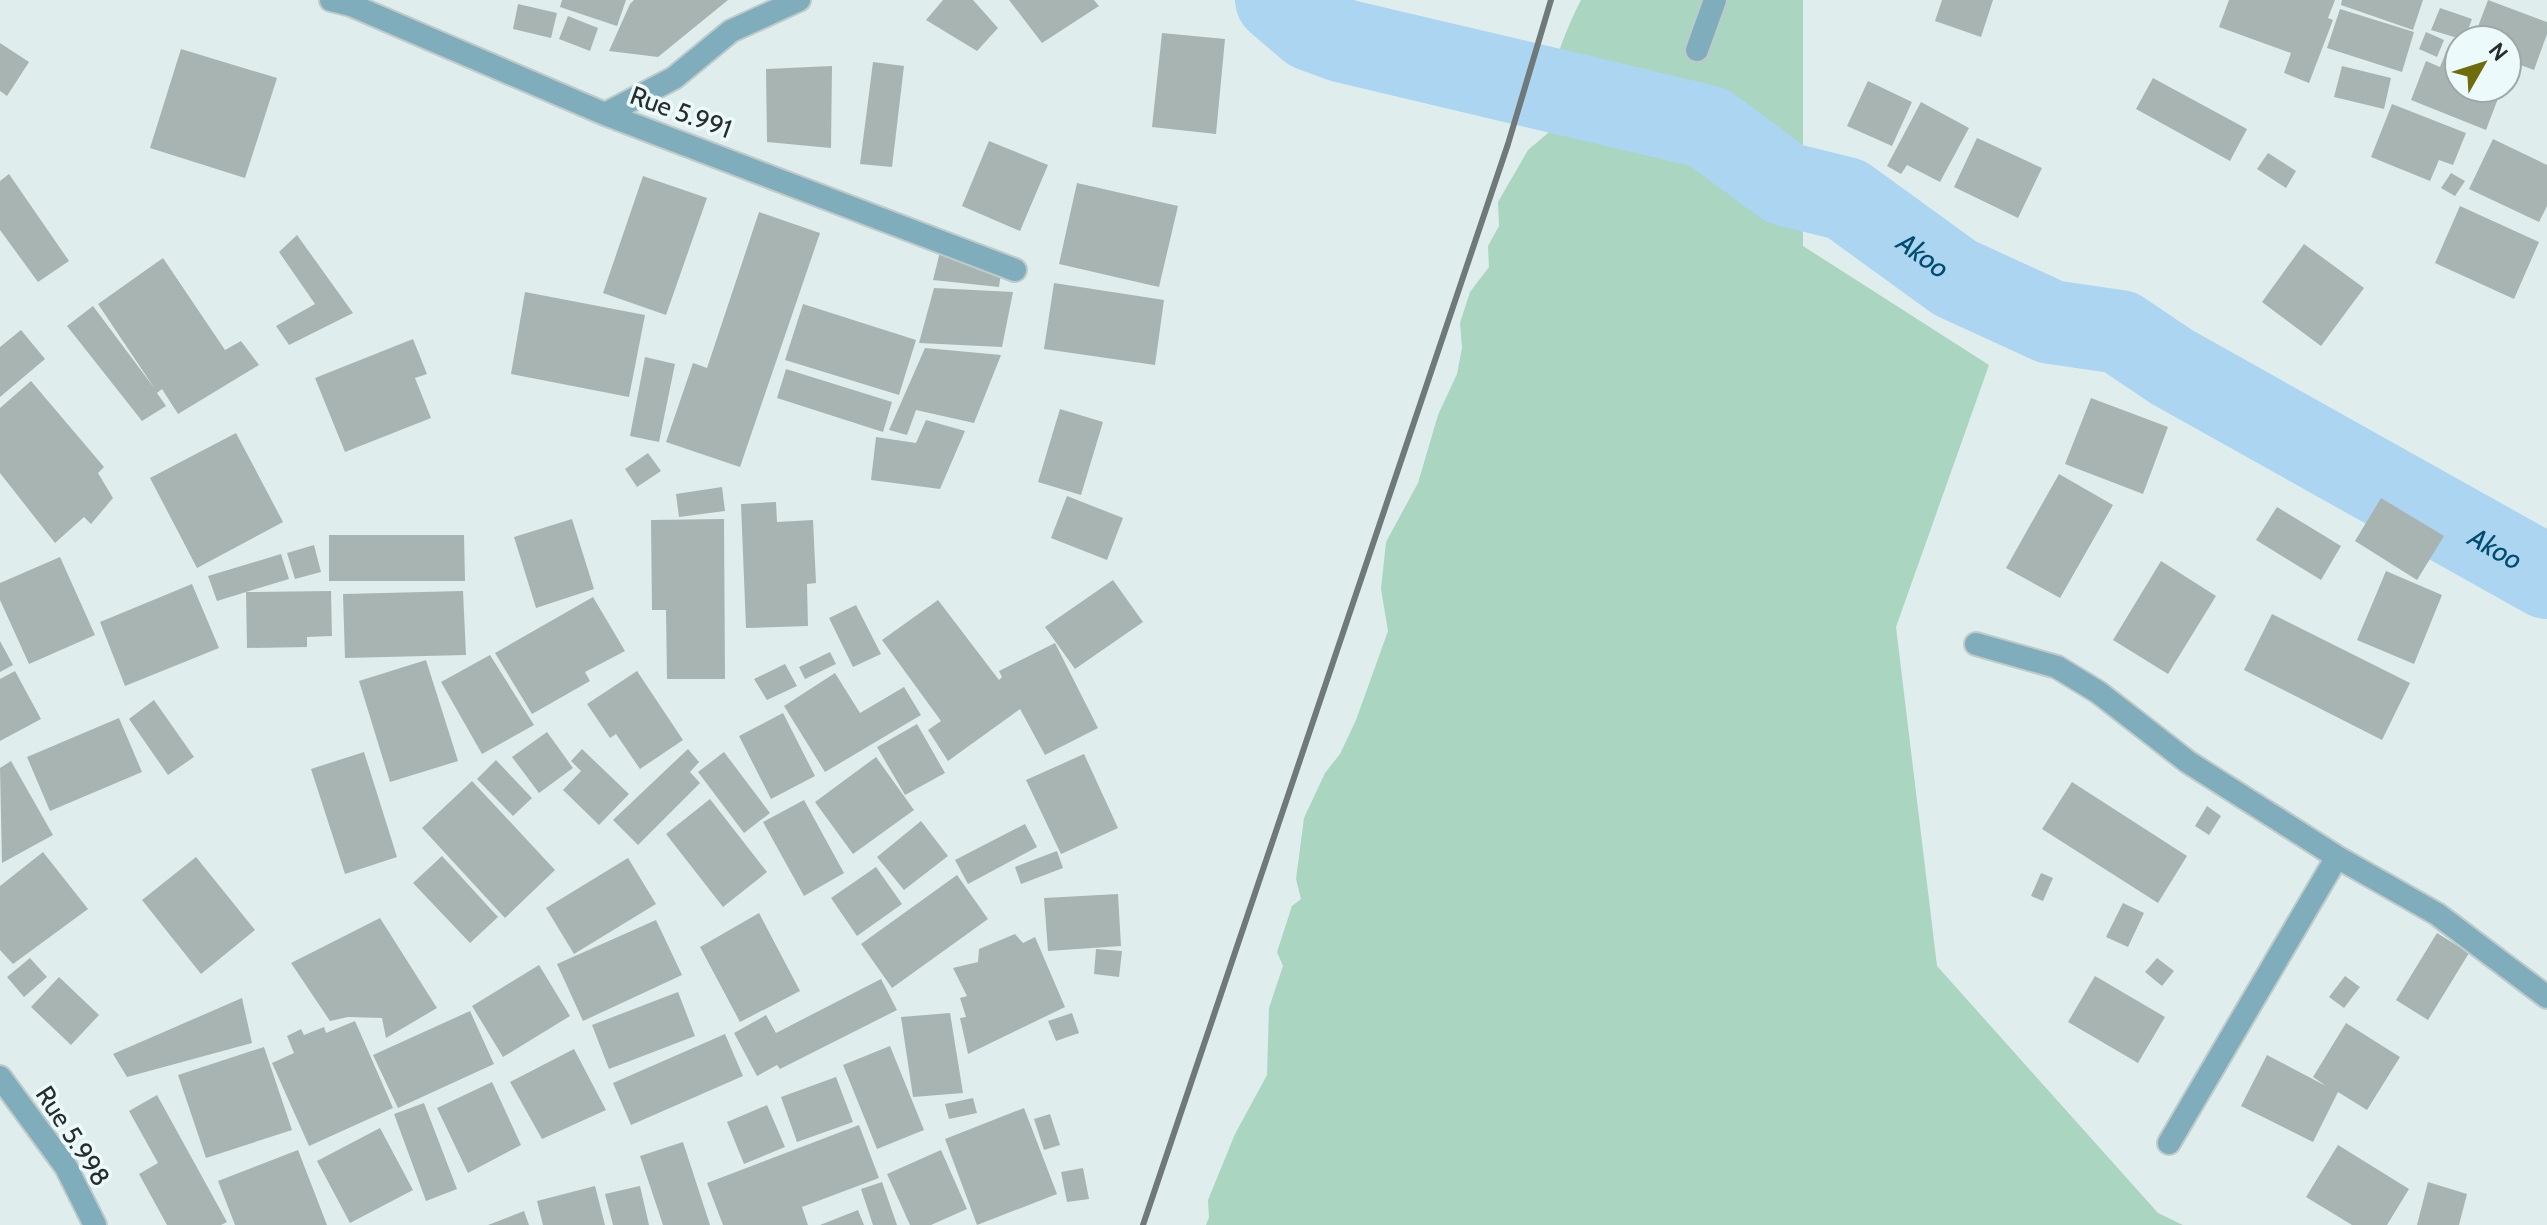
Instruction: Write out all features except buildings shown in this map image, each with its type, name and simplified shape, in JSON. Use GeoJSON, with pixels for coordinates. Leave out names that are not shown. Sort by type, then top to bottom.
{"type":"FeatureCollection","features":[{"type":"Feature","properties":{"kind":"street"},"geometry":{"type":"LineString","coordinates":[[605,114],[674,78],[731,31],[799,0]]}},
{"type":"Feature","properties":{"kind":"street"},"geometry":{"type":"LineString","coordinates":[[1697,50],[1715,0]]}},
{"type":"Feature","properties":{"kind":"street","name":"Rue 5.991"},"geometry":{"type":"LineString","coordinates":[[345,2],[605,114],[1015,270]]}},
{"type":"Feature","properties":{"kind":"street"},"geometry":{"type":"LineString","coordinates":[[1976,644],[2057,667],[2098,692],[2188,762],[2337,857],[2437,914],[2547,997]]}},
{"type":"Feature","properties":{"kind":"street"},"geometry":{"type":"LineString","coordinates":[[2169,1143],[2337,857]]}},
{"type":"Feature","properties":{"kind":"street","name":"Rue 5.998"},"geometry":{"type":"LineString","coordinates":[[1,1079],[66,1167],[95,1225]]}},
{"type":"Feature","properties":{"kind":"green space"},"geometry":{"type":"Polygon","coordinates":[[[1581,0],[1803,0],[1803,246],[1989,365],[1896,627],[1937,966],[2158,1213],[2183,1225],[1206,1225],[1208,1200],[1235,1134],[1267,1075],[1269,1008],[1283,966],[1277,952],[1292,906],[1301,899],[1296,879],[1304,818],[1325,773],[1340,754],[1356,720],[1388,631],[1381,589],[1386,542],[1418,483],[1438,415],[1457,374],[1462,348],[1460,323],[1470,292],[1489,267],[1488,246],[1499,226],[1498,202],[1528,150],[1548,133],[1548,99],[1555,65],[1581,0]]]}},
{"type":"Feature","properties":{"kind":"waterway","name":"Akoo"},"geometry":{"type":"LineString","coordinates":[[1277,0],[1311,29],[1344,41],[1708,127],[1785,184],[1846,199],[1955,278],[2051,322],[2120,332],[2172,367],[2547,577]]}},
{"type":"Feature","properties":{"kind":"railway"},"geometry":{"type":"LineString","coordinates":[[1143,1225],[1508,144],[1551,0]]}}]}
